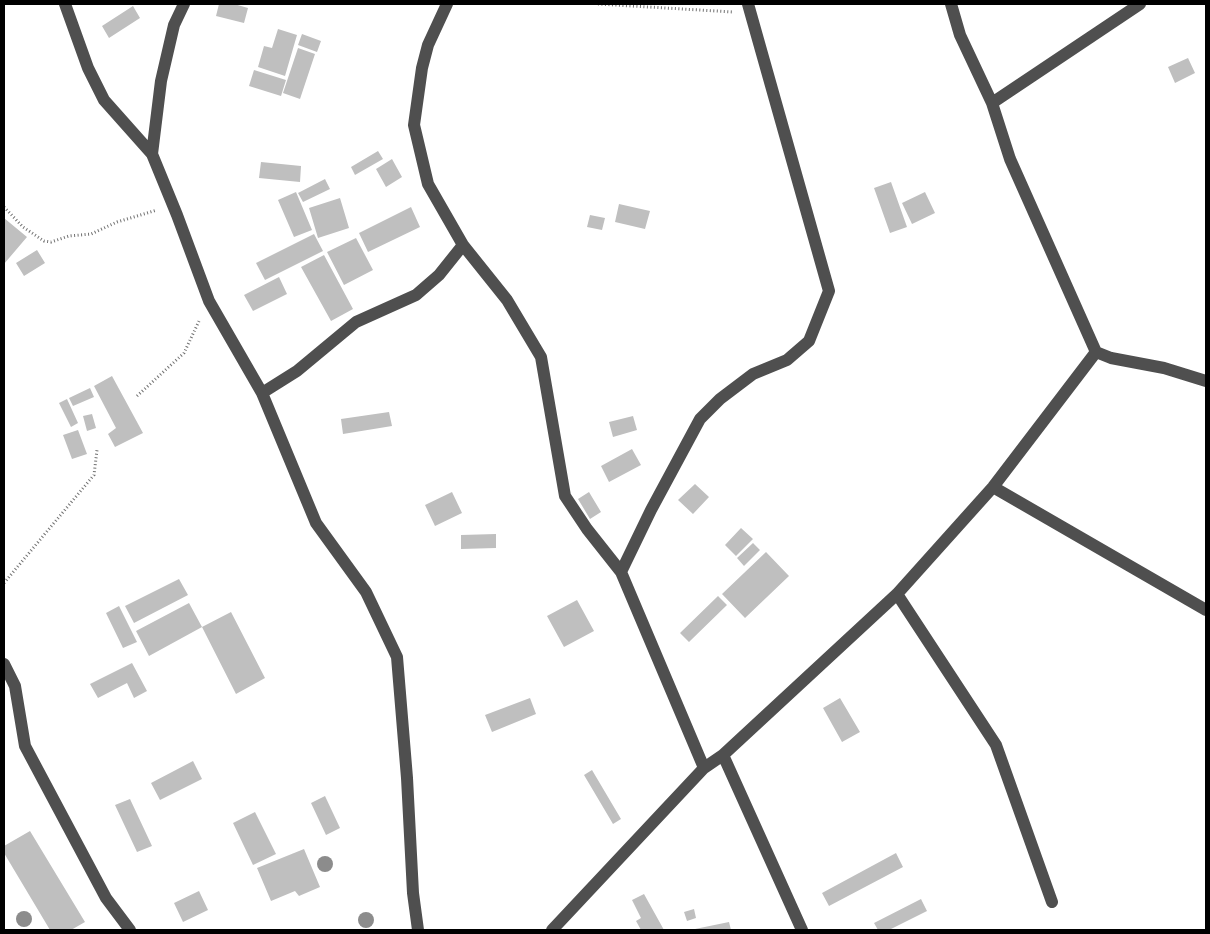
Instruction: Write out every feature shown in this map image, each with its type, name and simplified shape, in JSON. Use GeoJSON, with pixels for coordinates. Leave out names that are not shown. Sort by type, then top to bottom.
{"type":"FeatureCollection","features":[{"type":"Feature","properties":{"kind":"street"},"geometry":{"type":"LineString","coordinates":[[65,4],[88,68],[104,100],[152,154],[174,206],[209,301],[262,393],[316,523],[366,592],[397,656],[407,778],[413,893],[418,930]]}},
{"type":"Feature","properties":{"kind":"street"},"geometry":{"type":"LineString","coordinates":[[152,154],[161,82],[174,25],[184,4]]}},
{"type":"Feature","properties":{"kind":"street"},"geometry":{"type":"LineString","coordinates":[[447,4],[428,45],[422,68],[414,125],[428,184],[463,245],[507,300],[541,357],[565,496],[587,529],[621,572],[704,768]]}},
{"type":"Feature","properties":{"kind":"street"},"geometry":{"type":"LineString","coordinates":[[951,4],[960,35],[992,103],[1010,159],[1096,352],[1112,358],[1164,368],[1206,381]]}},
{"type":"Feature","properties":{"kind":"street"},"geometry":{"type":"LineString","coordinates":[[992,103],[1140,4]]}},
{"type":"Feature","properties":{"kind":"street"},"geometry":{"type":"LineString","coordinates":[[621,572],[651,510],[700,419],[752,374],[788,360],[809,341],[829,291],[749,8]]}},
{"type":"Feature","properties":{"kind":"street"},"geometry":{"type":"LineString","coordinates":[[262,393],[297,371],[356,322],[416,295],[439,275],[463,245]]}},
{"type":"Feature","properties":{"kind":"street"},"geometry":{"type":"LineString","coordinates":[[552,930],[704,768],[723,755],[897,594],[993,486],[1096,352]]}},
{"type":"Feature","properties":{"kind":"street"},"geometry":{"type":"LineString","coordinates":[[993,486],[1206,610]]}},
{"type":"Feature","properties":{"kind":"street"},"geometry":{"type":"LineString","coordinates":[[897,594],[996,745],[1052,902]]}},
{"type":"Feature","properties":{"kind":"street"},"geometry":{"type":"LineString","coordinates":[[4,664],[15,686],[25,746],[106,898],[130,930]]}},
{"type":"Feature","properties":{"kind":"street"},"geometry":{"type":"LineString","coordinates":[[723,755],[802,930]]}},
{"type":"Feature","properties":{"kind":"path"},"geometry":{"type":"LineString","coordinates":[[598,4],[749,8]]}},
{"type":"Feature","properties":{"kind":"path"},"geometry":{"type":"LineString","coordinates":[[4,207],[23,227],[44,241],[51,242],[69,236],[91,234],[117,222],[174,206]]}},
{"type":"Feature","properties":{"kind":"path"},"geometry":{"type":"LineString","coordinates":[[137,396],[184,353],[209,301]]}},
{"type":"Feature","properties":{"kind":"path"},"geometry":{"type":"LineString","coordinates":[[4,583],[94,475],[97,450]]}},
{"type":"Feature","properties":{"kind":"building"},"geometry":{"type":"Polygon","coordinates":[[[219,4],[234,4],[248,8],[244,23],[216,16],[219,4]]]}},
{"type":"Feature","properties":{"kind":"building"},"geometry":{"type":"Polygon","coordinates":[[[133,6],[140,18],[109,38],[102,26],[133,6]]]}},
{"type":"Feature","properties":{"kind":"building"},"geometry":{"type":"Polygon","coordinates":[[[278,29],[297,35],[285,76],[258,67],[264,46],[272,48],[278,29]]]}},
{"type":"Feature","properties":{"kind":"building"},"geometry":{"type":"Polygon","coordinates":[[[302,34],[321,41],[317,52],[298,45],[302,34]]]}},
{"type":"Feature","properties":{"kind":"building"},"geometry":{"type":"Polygon","coordinates":[[[298,48],[315,54],[300,99],[283,93],[298,48]]]}},
{"type":"Feature","properties":{"kind":"building"},"geometry":{"type":"Polygon","coordinates":[[[1188,58],[1195,73],[1175,83],[1168,67],[1188,58]]]}},
{"type":"Feature","properties":{"kind":"building"},"geometry":{"type":"Polygon","coordinates":[[[254,70],[286,80],[281,96],[249,86],[254,70]]]}},
{"type":"Feature","properties":{"kind":"building"},"geometry":{"type":"Polygon","coordinates":[[[378,151],[383,159],[355,175],[351,167],[378,151]]]}},
{"type":"Feature","properties":{"kind":"building"},"geometry":{"type":"Polygon","coordinates":[[[392,159],[402,177],[386,187],[376,169],[392,159]]]}},
{"type":"Feature","properties":{"kind":"building"},"geometry":{"type":"Polygon","coordinates":[[[261,162],[301,166],[300,182],[259,178],[261,162]]]}},
{"type":"Feature","properties":{"kind":"building"},"geometry":{"type":"Polygon","coordinates":[[[325,179],[330,189],[303,202],[298,193],[325,179]]]}},
{"type":"Feature","properties":{"kind":"building"},"geometry":{"type":"Polygon","coordinates":[[[891,182],[907,227],[890,233],[874,188],[891,182]]]}},
{"type":"Feature","properties":{"kind":"building"},"geometry":{"type":"Polygon","coordinates":[[[296,192],[312,230],[294,237],[278,200],[296,192]]]}},
{"type":"Feature","properties":{"kind":"building"},"geometry":{"type":"Polygon","coordinates":[[[925,192],[935,213],[912,224],[902,203],[925,192]]]}},
{"type":"Feature","properties":{"kind":"building"},"geometry":{"type":"Polygon","coordinates":[[[340,198],[349,228],[318,238],[309,208],[340,198]]]}},
{"type":"Feature","properties":{"kind":"building"},"geometry":{"type":"Polygon","coordinates":[[[619,204],[650,211],[645,229],[615,222],[619,204]]]}},
{"type":"Feature","properties":{"kind":"building"},"geometry":{"type":"Polygon","coordinates":[[[411,207],[420,227],[368,252],[359,233],[411,207]]]}},
{"type":"Feature","properties":{"kind":"building"},"geometry":{"type":"Polygon","coordinates":[[[590,215],[605,218],[602,230],[587,227],[590,215]]]}},
{"type":"Feature","properties":{"kind":"building"},"geometry":{"type":"Polygon","coordinates":[[[4,218],[27,237],[4,264],[4,218]]]}},
{"type":"Feature","properties":{"kind":"building"},"geometry":{"type":"Polygon","coordinates":[[[314,234],[323,251],[265,280],[256,263],[314,234]]]}},
{"type":"Feature","properties":{"kind":"building"},"geometry":{"type":"Polygon","coordinates":[[[356,238],[373,270],[344,285],[327,252],[356,238]]]}},
{"type":"Feature","properties":{"kind":"building"},"geometry":{"type":"Polygon","coordinates":[[[37,250],[45,263],[24,276],[16,263],[37,250]]]}},
{"type":"Feature","properties":{"kind":"building"},"geometry":{"type":"Polygon","coordinates":[[[324,255],[353,309],[331,321],[301,267],[324,255]]]}},
{"type":"Feature","properties":{"kind":"building"},"geometry":{"type":"Polygon","coordinates":[[[279,277],[287,294],[253,311],[244,295],[279,277]]]}},
{"type":"Feature","properties":{"kind":"building"},"geometry":{"type":"Polygon","coordinates":[[[112,376],[143,433],[115,447],[108,434],[116,428],[94,386],[112,376]]]}},
{"type":"Feature","properties":{"kind":"building"},"geometry":{"type":"Polygon","coordinates":[[[90,388],[94,397],[73,406],[69,398],[90,388]]]}},
{"type":"Feature","properties":{"kind":"building"},"geometry":{"type":"Polygon","coordinates":[[[67,399],[78,423],[71,427],[59,403],[67,399]]]}},
{"type":"Feature","properties":{"kind":"building"},"geometry":{"type":"Polygon","coordinates":[[[389,412],[392,426],[343,434],[341,419],[389,412]]]}},
{"type":"Feature","properties":{"kind":"building"},"geometry":{"type":"Polygon","coordinates":[[[92,414],[96,428],[87,431],[83,416],[92,414]]]}},
{"type":"Feature","properties":{"kind":"building"},"geometry":{"type":"Polygon","coordinates":[[[633,416],[637,430],[613,437],[609,422],[633,416]]]}},
{"type":"Feature","properties":{"kind":"building"},"geometry":{"type":"Polygon","coordinates":[[[78,430],[87,454],[72,459],[63,435],[78,430]]]}},
{"type":"Feature","properties":{"kind":"building"},"geometry":{"type":"Polygon","coordinates":[[[632,449],[641,465],[609,482],[601,466],[632,449]]]}},
{"type":"Feature","properties":{"kind":"building"},"geometry":{"type":"Polygon","coordinates":[[[695,484],[709,497],[693,514],[678,500],[695,484]]]}},
{"type":"Feature","properties":{"kind":"building"},"geometry":{"type":"Polygon","coordinates":[[[452,492],[462,513],[435,526],[425,505],[452,492]]]}},
{"type":"Feature","properties":{"kind":"building"},"geometry":{"type":"Polygon","coordinates":[[[589,492],[601,512],[590,519],[578,499],[589,492]]]}},
{"type":"Feature","properties":{"kind":"building"},"geometry":{"type":"Polygon","coordinates":[[[741,528],[753,539],[736,556],[725,545],[741,528]]]}},
{"type":"Feature","properties":{"kind":"building"},"geometry":{"type":"Polygon","coordinates":[[[496,534],[496,548],[461,549],[461,535],[496,534]]]}},
{"type":"Feature","properties":{"kind":"building"},"geometry":{"type":"Polygon","coordinates":[[[753,543],[760,550],[744,566],[737,558],[753,543]]]}},
{"type":"Feature","properties":{"kind":"building"},"geometry":{"type":"Polygon","coordinates":[[[766,552],[789,576],[745,618],[722,594],[766,552]]]}},
{"type":"Feature","properties":{"kind":"building"},"geometry":{"type":"Polygon","coordinates":[[[179,579],[188,595],[134,623],[125,606],[179,579]]]}},
{"type":"Feature","properties":{"kind":"building"},"geometry":{"type":"Polygon","coordinates":[[[718,596],[727,605],[689,642],[680,633],[718,596]]]}},
{"type":"Feature","properties":{"kind":"building"},"geometry":{"type":"Polygon","coordinates":[[[577,600],[594,631],[564,647],[547,616],[577,600]]]}},
{"type":"Feature","properties":{"kind":"building"},"geometry":{"type":"Polygon","coordinates":[[[189,603],[202,627],[149,656],[136,631],[189,603]]]}},
{"type":"Feature","properties":{"kind":"building"},"geometry":{"type":"Polygon","coordinates":[[[119,606],[137,642],[123,648],[106,613],[119,606]]]}},
{"type":"Feature","properties":{"kind":"building"},"geometry":{"type":"Polygon","coordinates":[[[231,612],[265,678],[236,694],[202,627],[231,612]]]}},
{"type":"Feature","properties":{"kind":"building"},"geometry":{"type":"Polygon","coordinates":[[[132,663],[147,691],[134,698],[127,683],[98,698],[90,684],[132,663]]]}},
{"type":"Feature","properties":{"kind":"building"},"geometry":{"type":"Polygon","coordinates":[[[530,698],[536,714],[492,732],[485,715],[530,698]]]}},
{"type":"Feature","properties":{"kind":"building"},"geometry":{"type":"Polygon","coordinates":[[[840,698],[860,732],[842,742],[823,708],[840,698]]]}},
{"type":"Feature","properties":{"kind":"building"},"geometry":{"type":"Polygon","coordinates":[[[193,761],[202,779],[160,800],[151,783],[193,761]]]}},
{"type":"Feature","properties":{"kind":"building"},"geometry":{"type":"Polygon","coordinates":[[[592,770],[621,819],[613,824],[584,775],[592,770]]]}},
{"type":"Feature","properties":{"kind":"building"},"geometry":{"type":"Polygon","coordinates":[[[325,796],[340,828],[326,835],[311,803],[325,796]]]}},
{"type":"Feature","properties":{"kind":"building"},"geometry":{"type":"Polygon","coordinates":[[[130,799],[152,846],[137,852],[115,805],[130,799]]]}},
{"type":"Feature","properties":{"kind":"building"},"geometry":{"type":"Polygon","coordinates":[[[255,812],[276,854],[253,865],[233,823],[255,812]]]}},
{"type":"Feature","properties":{"kind":"building"},"geometry":{"type":"Polygon","coordinates":[[[30,831],[85,922],[71,930],[50,930],[4,853],[4,846],[30,831]]]}},
{"type":"Feature","properties":{"kind":"building"},"geometry":{"type":"Polygon","coordinates":[[[304,849],[320,887],[299,896],[295,891],[271,901],[257,868],[304,849]]]}},
{"type":"Feature","properties":{"kind":"building"},"geometry":{"type":"Polygon","coordinates":[[[896,853],[903,867],[829,906],[822,893],[896,853]]]}},
{"type":"Feature","properties":{"kind":"building"},"geometry":{"type":"Polygon","coordinates":[[[199,891],[208,910],[183,922],[174,903],[199,891]]]}},
{"type":"Feature","properties":{"kind":"building"},"geometry":{"type":"Polygon","coordinates":[[[644,894],[664,930],[641,930],[636,921],[641,918],[632,900],[644,894]]]}},
{"type":"Feature","properties":{"kind":"building"},"geometry":{"type":"Polygon","coordinates":[[[921,899],[927,911],[889,930],[878,930],[874,923],[921,899]]]}},
{"type":"Feature","properties":{"kind":"building"},"geometry":{"type":"Polygon","coordinates":[[[694,909],[696,918],[687,921],[684,912],[694,909]]]}},
{"type":"Feature","properties":{"kind":"building"},"geometry":{"type":"Polygon","coordinates":[[[729,922],[731,930],[695,930],[695,929],[729,922]]]}}]}
